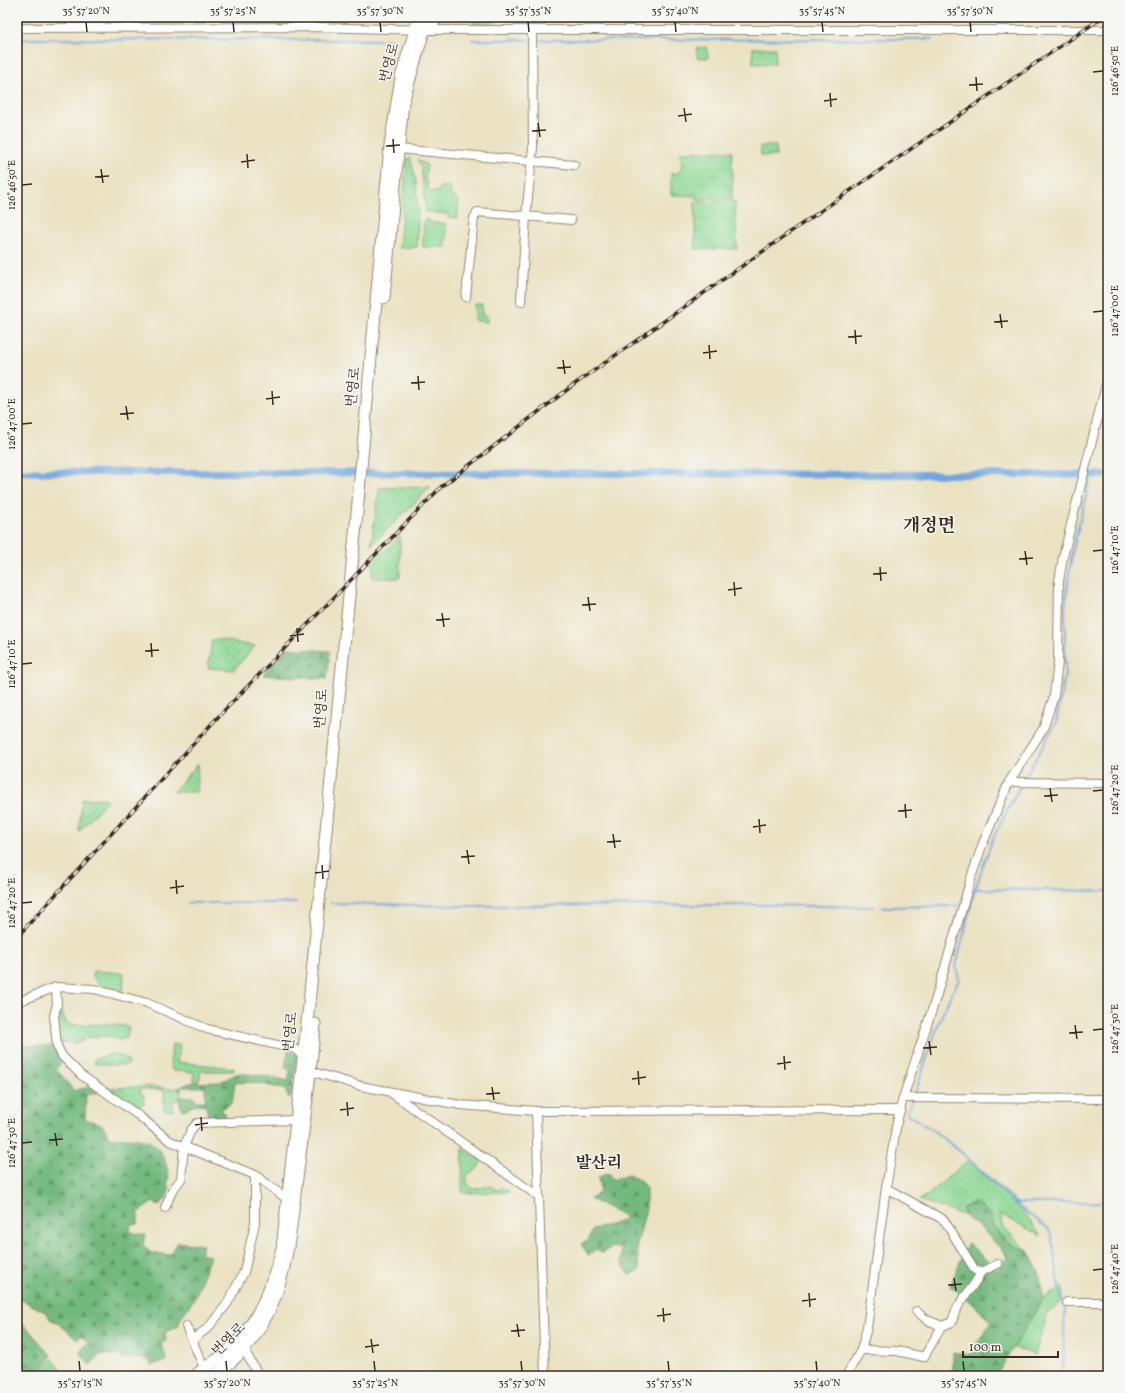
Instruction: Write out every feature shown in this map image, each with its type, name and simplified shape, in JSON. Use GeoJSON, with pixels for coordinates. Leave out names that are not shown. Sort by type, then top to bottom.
{"type":"FeatureCollection","features":[{"type":"Feature","properties":{"kind":"highway"},"geometry":{"type":"LineString","coordinates":[[420,29],[438,17]]}},
{"type":"Feature","properties":{"kind":"main road","name":"번영로"},"geometry":{"type":"LineString","coordinates":[[365,461],[403,102],[420,29],[418,17]]}},
{"type":"Feature","properties":{"kind":"main road","name":"번영로"},"geometry":{"type":"LineString","coordinates":[[213,1376],[245,1349],[260,1330],[274,1303],[282,1279],[289,1247],[310,1071],[364,479],[390,146],[401,77],[420,29],[428,17]]}},
{"type":"Feature","properties":{"kind":"main road","name":"번영로"},"geometry":{"type":"LineString","coordinates":[[194,1376],[227,1352],[255,1318],[277,1269],[282,1248],[364,479]]}},
{"type":"Feature","properties":{"kind":"street"},"geometry":{"type":"LineString","coordinates":[[17,28],[312,26],[532,32],[1108,30]]}},
{"type":"Feature","properties":{"kind":"street"},"geometry":{"type":"LineString","coordinates":[[521,302],[526,216],[533,148],[532,32]]}},
{"type":"Feature","properties":{"kind":"street"},"geometry":{"type":"LineString","coordinates":[[398,149],[574,164]]}},
{"type":"Feature","properties":{"kind":"street"},"geometry":{"type":"LineString","coordinates":[[466,297],[474,218],[477,212],[572,220]]}},
{"type":"Feature","properties":{"kind":"street"},"geometry":{"type":"LineString","coordinates":[[846,1376],[861,1350],[867,1328],[886,1188],[897,1122],[901,1110],[910,1098],[935,1000],[971,878],[1012,783],[1043,729],[1054,696],[1058,662],[1059,581],[1063,557],[1108,377]]}},
{"type":"Feature","properties":{"kind":"street"},"geometry":{"type":"LineString","coordinates":[[1012,783],[1108,783]]}},
{"type":"Feature","properties":{"kind":"street"},"geometry":{"type":"LineString","coordinates":[[56,987],[57,1004],[54,1016],[57,1046],[62,1056],[81,1075],[170,1140],[255,1175],[287,1199]]}},
{"type":"Feature","properties":{"kind":"street"},"geometry":{"type":"LineString","coordinates":[[17,1002],[56,987],[108,992],[147,1003],[208,1029],[295,1050],[303,1057],[310,1071],[361,1086],[460,1105],[536,1110],[901,1110]]}},
{"type":"Feature","properties":{"kind":"street"},"geometry":{"type":"LineString","coordinates":[[387,1090],[538,1196]]}},
{"type":"Feature","properties":{"kind":"street"},"geometry":{"type":"LineString","coordinates":[[910,1098],[1108,1099]]}},
{"type":"Feature","properties":{"kind":"street"},"geometry":{"type":"LineString","coordinates":[[536,1110],[545,1376]]}},
{"type":"Feature","properties":{"kind":"street"},"geometry":{"type":"LineString","coordinates":[[165,1208],[172,1191],[181,1179],[184,1147],[191,1130],[197,1123],[296,1120]]}},
{"type":"Feature","properties":{"kind":"street"},"geometry":{"type":"LineString","coordinates":[[193,1339],[208,1328],[227,1304],[244,1272],[255,1222],[255,1175]]}},
{"type":"Feature","properties":{"kind":"street"},"geometry":{"type":"LineString","coordinates":[[886,1188],[944,1220],[975,1270],[981,1272]]}},
{"type":"Feature","properties":{"kind":"street"},"geometry":{"type":"LineString","coordinates":[[861,1350],[897,1351],[924,1357],[942,1326],[952,1322],[954,1313],[977,1281],[981,1272],[998,1264]]}},
{"type":"Feature","properties":{"kind":"street"},"geometry":{"type":"LineString","coordinates":[[1067,1302],[1108,1302]]}},
{"type":"Feature","properties":{"kind":"street"},"geometry":{"type":"LineString","coordinates":[[916,1311],[927,1320],[942,1326]]}},
{"type":"Feature","properties":{"kind":"street"},"geometry":{"type":"LineString","coordinates":[[186,1326],[193,1339],[204,1368]]}},
{"type":"Feature","properties":{"kind":"street"},"geometry":{"type":"LineString","coordinates":[[237,1340],[245,1349],[259,1376]]}},
{"type":"Feature","properties":{"kind":"green space"},"geometry":{"type":"Polygon","coordinates":[[[471,17],[496,17],[496,23],[474,24],[469,19],[471,17]]]}},
{"type":"Feature","properties":{"kind":"green space"},"geometry":{"type":"Polygon","coordinates":[[[707,47],[708,58],[697,58],[697,48],[707,47]]]}},
{"type":"Feature","properties":{"kind":"green space"},"geometry":{"type":"Polygon","coordinates":[[[753,48],[775,48],[775,64],[753,64],[753,48]]]}},
{"type":"Feature","properties":{"kind":"green space"},"geometry":{"type":"Polygon","coordinates":[[[760,146],[776,146],[776,156],[761,156],[760,146]]]}},
{"type":"Feature","properties":{"kind":"green space"},"geometry":{"type":"Polygon","coordinates":[[[732,151],[732,198],[696,199],[696,196],[671,195],[671,173],[678,173],[683,166],[680,152],[732,151]]]}},
{"type":"Feature","properties":{"kind":"green space"},"geometry":{"type":"Polygon","coordinates":[[[410,158],[417,191],[417,247],[399,248],[407,159],[410,158]]]}},
{"type":"Feature","properties":{"kind":"green space"},"geometry":{"type":"Polygon","coordinates":[[[417,159],[427,165],[425,179],[430,191],[438,192],[441,186],[450,187],[450,194],[459,201],[457,218],[448,217],[447,214],[426,212],[421,167],[417,159]]]}},
{"type":"Feature","properties":{"kind":"green space"},"geometry":{"type":"Polygon","coordinates":[[[735,201],[737,249],[695,249],[695,202],[735,201]]]}},
{"type":"Feature","properties":{"kind":"green space"},"geometry":{"type":"Polygon","coordinates":[[[427,219],[429,222],[446,224],[446,247],[423,247],[424,220],[427,219]]]}},
{"type":"Feature","properties":{"kind":"green space"},"geometry":{"type":"Polygon","coordinates":[[[475,305],[482,305],[482,316],[487,316],[487,322],[475,321],[475,305]]]}},
{"type":"Feature","properties":{"kind":"green space"},"geometry":{"type":"Polygon","coordinates":[[[431,487],[371,545],[379,488],[431,487]]]}},
{"type":"Feature","properties":{"kind":"green space"},"geometry":{"type":"Polygon","coordinates":[[[400,536],[400,578],[372,578],[373,562],[400,536]]]}},
{"type":"Feature","properties":{"kind":"green space"},"geometry":{"type":"Polygon","coordinates":[[[215,639],[255,646],[234,670],[208,668],[212,640],[215,639]]]}},
{"type":"Feature","properties":{"kind":"green space"},"geometry":{"type":"Polygon","coordinates":[[[287,648],[330,651],[327,679],[263,675],[287,648]]]}},
{"type":"Feature","properties":{"kind":"green space"},"geometry":{"type":"Polygon","coordinates":[[[198,764],[196,792],[173,792],[198,764]]]}},
{"type":"Feature","properties":{"kind":"green space"},"geometry":{"type":"Polygon","coordinates":[[[105,798],[107,800],[79,832],[82,799],[105,798]]]}},
{"type":"Feature","properties":{"kind":"green space"},"geometry":{"type":"Polygon","coordinates":[[[93,971],[124,973],[123,992],[102,988],[93,977],[93,971]]]}},
{"type":"Feature","properties":{"kind":"green space"},"geometry":{"type":"Polygon","coordinates":[[[59,1011],[61,1011],[66,1023],[69,1025],[111,1024],[129,1027],[127,1038],[120,1040],[108,1036],[84,1038],[83,1041],[75,1043],[60,1042],[57,1020],[59,1011]]]}},
{"type":"Feature","properties":{"kind":"green space"},"geometry":{"type":"Polygon","coordinates":[[[20,1043],[29,1046],[54,1046],[63,1061],[56,1069],[74,1091],[92,1086],[98,1093],[86,1095],[85,1119],[102,1125],[110,1138],[144,1140],[158,1148],[163,1155],[168,1175],[167,1185],[170,1188],[165,1200],[158,1206],[153,1202],[138,1212],[138,1224],[131,1224],[129,1232],[145,1235],[143,1245],[151,1253],[170,1255],[178,1242],[203,1245],[200,1254],[210,1256],[196,1296],[182,1316],[178,1326],[165,1332],[166,1340],[161,1344],[167,1361],[151,1365],[148,1359],[121,1358],[118,1355],[101,1354],[90,1365],[79,1352],[88,1343],[81,1336],[77,1339],[58,1323],[50,1319],[47,1313],[20,1299],[17,1301],[17,1044],[20,1043]]]}},
{"type":"Feature","properties":{"kind":"green space"},"geometry":{"type":"Polygon","coordinates":[[[172,1044],[180,1045],[177,1062],[234,1068],[234,1071],[201,1071],[199,1081],[194,1081],[194,1072],[173,1071],[170,1066],[172,1044]]]}},
{"type":"Feature","properties":{"kind":"green space"},"geometry":{"type":"Polygon","coordinates":[[[288,1051],[297,1055],[291,1097],[288,1097],[285,1089],[241,1082],[235,1083],[232,1103],[222,1108],[222,1112],[225,1113],[226,1118],[206,1118],[208,1113],[205,1105],[198,1104],[183,1110],[180,1105],[180,1097],[194,1097],[197,1101],[206,1101],[205,1087],[181,1087],[181,1091],[178,1088],[190,1083],[220,1082],[239,1073],[271,1077],[288,1081],[290,1070],[285,1067],[288,1051]]]}},
{"type":"Feature","properties":{"kind":"green space"},"geometry":{"type":"Polygon","coordinates":[[[115,1053],[128,1060],[129,1064],[95,1064],[95,1059],[115,1053]]]}},
{"type":"Feature","properties":{"kind":"green space"},"geometry":{"type":"Polygon","coordinates":[[[147,1086],[172,1089],[178,1088],[181,1091],[180,1101],[173,1100],[173,1111],[164,1110],[164,1090],[140,1089],[140,1095],[144,1095],[144,1103],[140,1107],[135,1108],[106,1089],[147,1086]]]}},
{"type":"Feature","properties":{"kind":"green space"},"geometry":{"type":"Polygon","coordinates":[[[463,1149],[482,1161],[477,1169],[467,1175],[467,1182],[470,1187],[474,1189],[491,1186],[498,1190],[501,1187],[509,1192],[464,1193],[462,1191],[463,1149]]]}},
{"type":"Feature","properties":{"kind":"green space"},"geometry":{"type":"Polygon","coordinates":[[[969,1159],[1015,1201],[1041,1236],[1000,1214],[1004,1228],[1028,1251],[1008,1242],[1003,1238],[995,1228],[990,1214],[963,1208],[963,1215],[919,1200],[927,1196],[969,1159]]]}},
{"type":"Feature","properties":{"kind":"green space"},"geometry":{"type":"Polygon","coordinates":[[[607,1173],[614,1180],[628,1175],[641,1181],[646,1188],[646,1208],[637,1245],[639,1271],[629,1275],[621,1261],[622,1249],[613,1247],[601,1253],[596,1249],[589,1256],[581,1244],[588,1241],[593,1229],[614,1224],[626,1218],[590,1199],[601,1192],[598,1178],[607,1173]]]}},
{"type":"Feature","properties":{"kind":"green space"},"geometry":{"type":"Polygon","coordinates":[[[974,1202],[991,1214],[992,1224],[1005,1242],[1028,1251],[1039,1272],[1043,1299],[996,1376],[957,1376],[953,1370],[953,1352],[969,1355],[991,1322],[970,1301],[950,1286],[968,1243],[997,1270],[1007,1258],[1005,1253],[982,1229],[963,1215],[963,1208],[974,1202]]]}},
{"type":"Feature","properties":{"kind":"green space"},"geometry":{"type":"Polygon","coordinates":[[[1063,1286],[1061,1302],[1048,1312],[1035,1355],[1012,1347],[1043,1299],[1063,1286]]]}},
{"type":"Feature","properties":{"kind":"green space"},"geometry":{"type":"Polygon","coordinates":[[[17,1317],[51,1355],[39,1373],[41,1376],[17,1376],[17,1317]]]}},
{"type":"Feature","properties":{"kind":"green space"},"geometry":{"type":"Polygon","coordinates":[[[52,1358],[61,1370],[52,1376],[44,1369],[52,1358]]]}},
{"type":"Feature","properties":{"kind":"waterway"},"geometry":{"type":"LineString","coordinates":[[17,39],[392,40]]}},
{"type":"Feature","properties":{"kind":"waterway"},"geometry":{"type":"LineString","coordinates":[[534,40],[933,39]]}},
{"type":"Feature","properties":{"kind":"waterway"},"geometry":{"type":"LineString","coordinates":[[472,40],[529,40]]}},
{"type":"Feature","properties":{"kind":"waterway"},"geometry":{"type":"LineString","coordinates":[[17,472],[1108,475]]}},
{"type":"Feature","properties":{"kind":"waterway"},"geometry":{"type":"LineString","coordinates":[[1023,781],[1056,723],[1065,675],[1065,606],[1072,553],[1091,475]]}},
{"type":"Feature","properties":{"kind":"waterway"},"geometry":{"type":"LineString","coordinates":[[914,1096],[939,1022],[959,980],[956,966],[975,889],[993,838],[1021,784]]}},
{"type":"Feature","properties":{"kind":"waterway"},"geometry":{"type":"LineString","coordinates":[[975,889],[1108,891]]}},
{"type":"Feature","properties":{"kind":"waterway"},"geometry":{"type":"LineString","coordinates":[[188,903],[296,903]]}},
{"type":"Feature","properties":{"kind":"waterway"},"geometry":{"type":"LineString","coordinates":[[331,903],[459,906],[759,905],[873,907]]}},
{"type":"Feature","properties":{"kind":"waterway"},"geometry":{"type":"LineString","coordinates":[[883,907],[957,906]]}},
{"type":"Feature","properties":{"kind":"waterway"},"geometry":{"type":"LineString","coordinates":[[912,1100],[907,1114],[934,1131],[962,1153],[1015,1204],[1048,1228],[1052,1238],[1060,1293],[1065,1307],[1063,1376]]}},
{"type":"Feature","properties":{"kind":"waterway"},"geometry":{"type":"LineString","coordinates":[[1013,1203],[1108,1202]]}},
{"type":"Feature","properties":{"kind":"railway"},"geometry":{"type":"LineString","coordinates":[[17,937],[217,718],[441,487],[572,386],[796,228],[1103,17]]}},
{"type":"Feature","properties":{"kind":"district","name":"개정면"},"geometry":{"type":"Point","coordinates":[929,526]}},
{"type":"Feature","properties":{"kind":"district","name":"발산리"},"geometry":{"type":"Point","coordinates":[599,1164]}}]}
